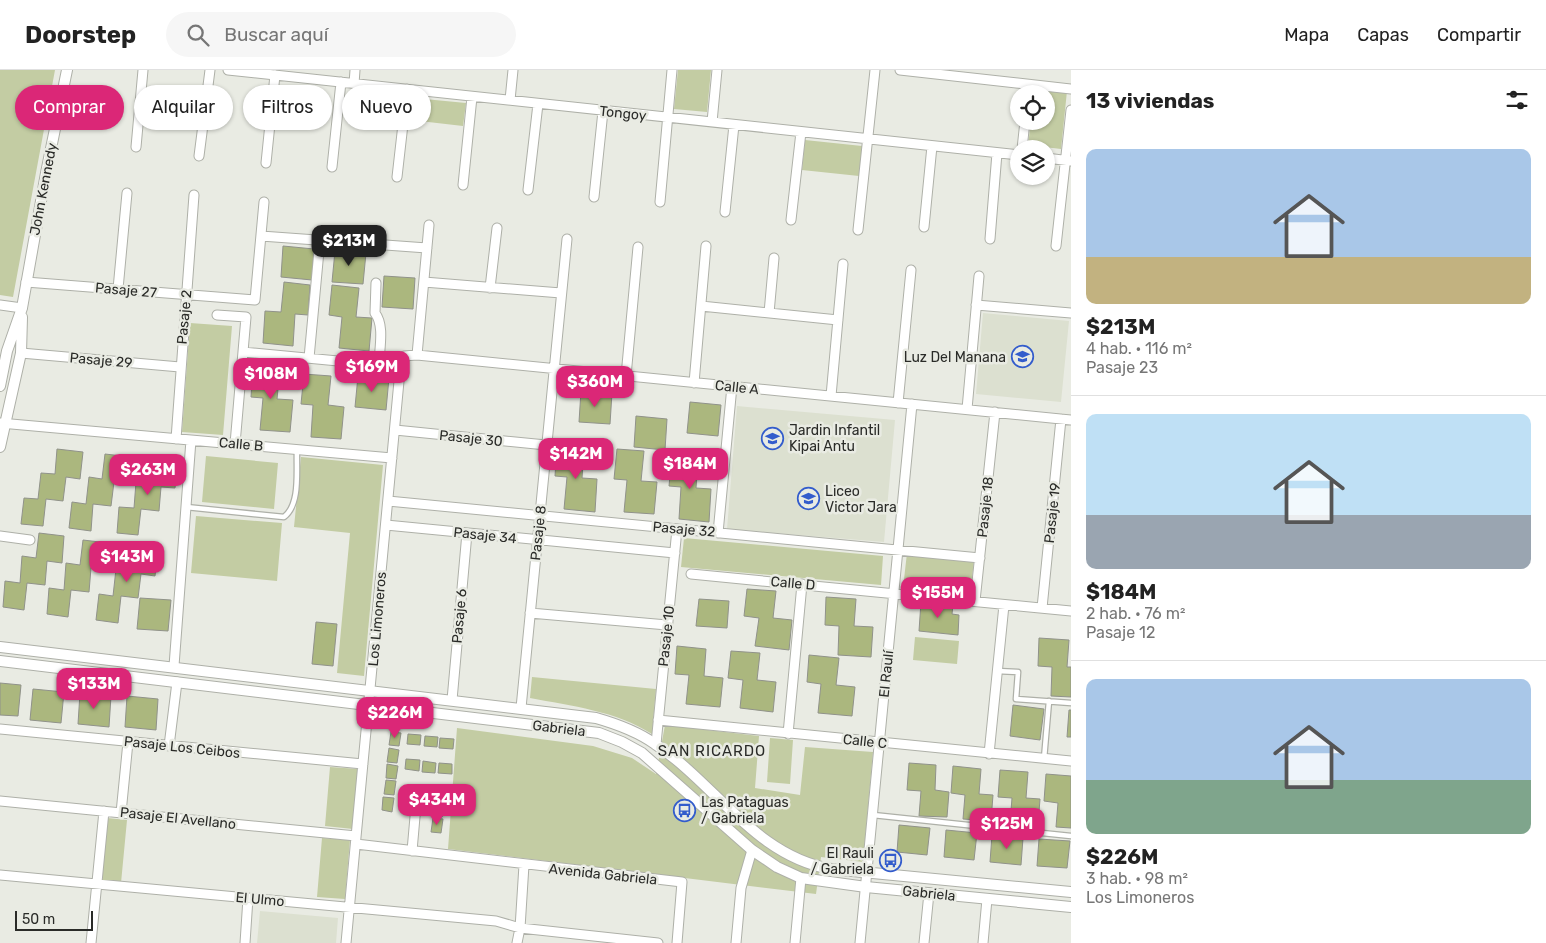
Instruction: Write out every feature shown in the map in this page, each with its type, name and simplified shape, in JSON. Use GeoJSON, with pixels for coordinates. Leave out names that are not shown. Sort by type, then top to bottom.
{"type":"FeatureCollection","features":[{"type":"Feature","properties":{"kind":"street","name":"John Kennedy"},"geometry":{"type":"LineString","coordinates":[[0,447],[2,423],[21,353],[22,308],[26,282],[67,70]]}},
{"type":"Feature","properties":{"kind":"street"},"geometry":{"type":"LineString","coordinates":[[136,147],[144,70]]}},
{"type":"Feature","properties":{"kind":"street"},"geometry":{"type":"LineString","coordinates":[[200,156],[210,70]]}},
{"type":"Feature","properties":{"kind":"street","name":"Tongoy"},"geometry":{"type":"LineString","coordinates":[[228,70],[275,75],[309,74],[341,82],[365,85]]}},
{"type":"Feature","properties":{"kind":"street"},"geometry":{"type":"LineString","coordinates":[[354,84],[355,70]]}},
{"type":"Feature","properties":{"kind":"street"},"geometry":{"type":"LineString","coordinates":[[510,100],[514,70]]}},
{"type":"Feature","properties":{"kind":"street"},"geometry":{"type":"LineString","coordinates":[[660,202],[672,70]]}},
{"type":"Feature","properties":{"kind":"street"},"geometry":{"type":"LineString","coordinates":[[712,122],[718,70]]}},
{"type":"Feature","properties":{"kind":"street"},"geometry":{"type":"LineString","coordinates":[[858,230],[875,70]]}},
{"type":"Feature","properties":{"kind":"street"},"geometry":{"type":"LineString","coordinates":[[900,70],[966,74],[1012,85]]}},
{"type":"Feature","properties":{"kind":"street"},"geometry":{"type":"LineString","coordinates":[[266,163],[275,75]]}},
{"type":"Feature","properties":{"kind":"street"},"geometry":{"type":"LineString","coordinates":[[332,167],[341,82]]}},
{"type":"Feature","properties":{"kind":"street"},"geometry":{"type":"LineString","coordinates":[[1055,89],[1071,89]]}},
{"type":"Feature","properties":{"kind":"street","name":"Tongoy"},"geometry":{"type":"LineString","coordinates":[[431,92],[1010,154]]}},
{"type":"Feature","properties":{"kind":"street"},"geometry":{"type":"LineString","coordinates":[[463,185],[472,96]]}},
{"type":"Feature","properties":{"kind":"street"},"geometry":{"type":"LineString","coordinates":[[528,190],[538,104]]}},
{"type":"Feature","properties":{"kind":"street"},"geometry":{"type":"LineString","coordinates":[[1056,246],[1068,161],[1071,110]]}},
{"type":"Feature","properties":{"kind":"street"},"geometry":{"type":"LineString","coordinates":[[594,197],[603,111]]}},
{"type":"Feature","properties":{"kind":"street"},"geometry":{"type":"LineString","coordinates":[[725,212],[734,125]]}},
{"type":"Feature","properties":{"kind":"street"},"geometry":{"type":"LineString","coordinates":[[397,177],[402,130]]}},
{"type":"Feature","properties":{"kind":"street"},"geometry":{"type":"LineString","coordinates":[[791,220],[801,132]]}},
{"type":"Feature","properties":{"kind":"street"},"geometry":{"type":"LineString","coordinates":[[924,227],[932,146]]}},
{"type":"Feature","properties":{"kind":"street"},"geometry":{"type":"LineString","coordinates":[[990,239],[998,153]]}},
{"type":"Feature","properties":{"kind":"street"},"geometry":{"type":"LineString","coordinates":[[1055,159],[1068,161]]}},
{"type":"Feature","properties":{"kind":"street"},"geometry":{"type":"LineString","coordinates":[[118,289],[127,193]]}},
{"type":"Feature","properties":{"kind":"street","name":"Pasaje 2"},"geometry":{"type":"LineString","coordinates":[[176,438],[194,195]]}},
{"type":"Feature","properties":{"kind":"street"},"geometry":{"type":"LineString","coordinates":[[264,202],[262,236],[427,248]]}},
{"type":"Feature","properties":{"kind":"street"},"geometry":{"type":"LineString","coordinates":[[416,355],[429,225]]}},
{"type":"Feature","properties":{"kind":"street"},"geometry":{"type":"LineString","coordinates":[[490,288],[497,228]]}},
{"type":"Feature","properties":{"kind":"street","name":"Pasaje 27"},"geometry":{"type":"LineString","coordinates":[[26,282],[256,300],[262,236]]}},
{"type":"Feature","properties":{"kind":"street","name":"Pasaje 8"},"geometry":{"type":"LineString","coordinates":[[521,708],[566,239]]}},
{"type":"Feature","properties":{"kind":"street"},"geometry":{"type":"LineString","coordinates":[[309,358],[320,240]]}},
{"type":"Feature","properties":{"kind":"street"},"geometry":{"type":"LineString","coordinates":[[694,383],[706,246]]}},
{"type":"Feature","properties":{"kind":"street"},"geometry":{"type":"LineString","coordinates":[[626,376],[638,248]]}},
{"type":"Feature","properties":{"kind":"street"},"geometry":{"type":"LineString","coordinates":[[769,313],[774,258]]}},
{"type":"Feature","properties":{"kind":"street"},"geometry":{"type":"LineString","coordinates":[[831,396],[843,264]]}},
{"type":"Feature","properties":{"kind":"street"},"geometry":{"type":"LineString","coordinates":[[898,403],[911,270]]}},
{"type":"Feature","properties":{"kind":"street"},"geometry":{"type":"LineString","coordinates":[[967,409],[979,276]]}},
{"type":"Feature","properties":{"kind":"street"},"geometry":{"type":"LineString","coordinates":[[424,282],[561,293]]}},
{"type":"Feature","properties":{"kind":"street"},"geometry":{"type":"LineString","coordinates":[[376,283],[375,313],[380,318],[381,326],[378,364]]}},
{"type":"Feature","properties":{"kind":"street"},"geometry":{"type":"LineString","coordinates":[[0,305],[22,308]]}},
{"type":"Feature","properties":{"kind":"street"},"geometry":{"type":"LineString","coordinates":[[976,305],[1071,313]]}},
{"type":"Feature","properties":{"kind":"street"},"geometry":{"type":"LineString","coordinates":[[701,306],[838,320]]}},
{"type":"Feature","properties":{"kind":"street","name":"John Kennedy"},"geometry":{"type":"LineString","coordinates":[[0,386],[7,351],[22,308]]}},
{"type":"Feature","properties":{"kind":"street"},"geometry":{"type":"LineString","coordinates":[[217,315],[246,317],[235,444]]}},
{"type":"Feature","properties":{"kind":"street"},"geometry":{"type":"LineString","coordinates":[[243,352],[401,367]]}},
{"type":"Feature","properties":{"kind":"street","name":"Pasaje 29"},"geometry":{"type":"LineString","coordinates":[[21,353],[180,367]]}},
{"type":"Feature","properties":{"kind":"street","name":"Calle A"},"geometry":{"type":"LineString","coordinates":[[404,356],[416,355],[1066,419]]}},
{"type":"Feature","properties":{"kind":"street","name":"Los Limoneros"},"geometry":{"type":"LineString","coordinates":[[346,943],[392,458],[401,367],[404,356]]}},
{"type":"Feature","properties":{"kind":"street"},"geometry":{"type":"LineString","coordinates":[[718,532],[732,386]]}},
{"type":"Feature","properties":{"kind":"street","name":"El Raulí"},"geometry":{"type":"LineString","coordinates":[[860,943],[912,404]]}},
{"type":"Feature","properties":{"kind":"street","name":"Pasaje 18"},"geometry":{"type":"LineString","coordinates":[[975,601],[995,412]]}},
{"type":"Feature","properties":{"kind":"street","name":"Pasaje 19"},"geometry":{"type":"LineString","coordinates":[[1042,608],[1066,419]]}},
{"type":"Feature","properties":{"kind":"street","name":"Calle B"},"geometry":{"type":"LineString","coordinates":[[2,423],[392,458]]}},
{"type":"Feature","properties":{"kind":"street","name":"Pasaje 30"},"geometry":{"type":"LineString","coordinates":[[395,430],[546,445]]}},
{"type":"Feature","properties":{"kind":"street"},"geometry":{"type":"LineString","coordinates":[[174,666],[191,440]]}},
{"type":"Feature","properties":{"kind":"street","name":"Pasaje 32"},"geometry":{"type":"LineString","coordinates":[[388,501],[980,558]]}},
{"type":"Feature","properties":{"kind":"street","name":"Pasaje 34"},"geometry":{"type":"LineString","coordinates":[[386,525],[675,553]]}},
{"type":"Feature","properties":{"kind":"street","name":"Pasaje 10"},"geometry":{"type":"LineString","coordinates":[[656,744],[677,529]]}},
{"type":"Feature","properties":{"kind":"street","name":"Pasaje 6"},"geometry":{"type":"LineString","coordinates":[[452,700],[467,533]]}},
{"type":"Feature","properties":{"kind":"street"},"geometry":{"type":"LineString","coordinates":[[0,536],[30,540]]}},
{"type":"Feature","properties":{"kind":"street","name":"Calle D"},"geometry":{"type":"LineString","coordinates":[[691,574],[1071,611]]}},
{"type":"Feature","properties":{"kind":"street"},"geometry":{"type":"LineString","coordinates":[[788,734],[802,584]]}},
{"type":"Feature","properties":{"kind":"street"},"geometry":{"type":"LineString","coordinates":[[989,754],[1004,605]]}},
{"type":"Feature","properties":{"kind":"street"},"geometry":{"type":"LineString","coordinates":[[530,613],[667,625]]}},
{"type":"Feature","properties":{"kind":"street","name":"Gabriela"},"geometry":{"type":"LineString","coordinates":[[0,647],[174,666],[596,718],[620,725],[656,744],[776,848],[810,864],[867,872],[1071,892]]}},
{"type":"Feature","properties":{"kind":"street","name":"Gabriela"},"geometry":{"type":"LineString","coordinates":[[0,661],[580,730],[610,737],[632,747],[652,760],[752,850],[777,867],[801,878],[866,887],[1071,907]]}},
{"type":"Feature","properties":{"kind":"street"},"geometry":{"type":"LineString","coordinates":[[169,746],[177,682]]}},
{"type":"Feature","properties":{"kind":"street","name":"Calle C"},"geometry":{"type":"LineString","coordinates":[[658,720],[1071,761]]}},
{"type":"Feature","properties":{"kind":"street","name":"Pasaje Los Ceibos"},"geometry":{"type":"LineString","coordinates":[[0,729],[363,764]]}},
{"type":"Feature","properties":{"kind":"street"},"geometry":{"type":"LineString","coordinates":[[121,813],[128,742]]}},
{"type":"Feature","properties":{"kind":"street"},"geometry":{"type":"LineString","coordinates":[[412,851],[417,794]]}},
{"type":"Feature","properties":{"kind":"street","name":"Pasaje El Avellano"},"geometry":{"type":"LineString","coordinates":[[0,801],[356,840],[412,851],[524,864]]}},
{"type":"Feature","properties":{"kind":"street"},"geometry":{"type":"LineString","coordinates":[[91,943],[104,811]]}},
{"type":"Feature","properties":{"kind":"street"},"geometry":{"type":"LineString","coordinates":[[736,943],[741,888],[752,850]]}},
{"type":"Feature","properties":{"kind":"street"},"geometry":{"type":"LineString","coordinates":[[516,943],[520,928],[524,864]]}},
{"type":"Feature","properties":{"kind":"street","name":"Avenida Gabriela"},"geometry":{"type":"LineString","coordinates":[[524,864],[682,882],[677,943]]}},
{"type":"Feature","properties":{"kind":"street","name":"El Ulmo"},"geometry":{"type":"LineString","coordinates":[[0,876],[496,921],[520,928],[658,943]]}},
{"type":"Feature","properties":{"kind":"street"},"geometry":{"type":"LineString","coordinates":[[795,943],[801,878]]}},
{"type":"Feature","properties":{"kind":"street"},"geometry":{"type":"LineString","coordinates":[[924,943],[928,893]]}},
{"type":"Feature","properties":{"kind":"street"},"geometry":{"type":"LineString","coordinates":[[245,943],[248,898]]}},
{"type":"Feature","properties":{"kind":"street"},"geometry":{"type":"LineString","coordinates":[[983,943],[987,899]]}},
{"type":"Feature","properties":{"kind":"lane"},"geometry":{"type":"LineString","coordinates":[[186,508],[284,517],[290,512],[294,503],[297,449]]}},
{"type":"Feature","properties":{"kind":"lane"},"geometry":{"type":"LineString","coordinates":[[997,670],[1018,672],[1016,699],[1071,703]]}},
{"type":"Feature","properties":{"kind":"lane"},"geometry":{"type":"LineString","coordinates":[[1044,759],[1049,701]]}},
{"type":"Feature","properties":{"kind":"lane"},"geometry":{"type":"LineString","coordinates":[[873,815],[1071,836]]}},
{"type":"Feature","properties":{"kind":"shaded area","name":"Luz Del Manana"},"geometry":{"type":"Polygon","coordinates":[[[983,313],[1069,321],[1061,402],[976,394],[983,313]]]}},
{"type":"Feature","properties":{"kind":"shaded area","name":"Liceo Victor Jara"},"geometry":{"type":"Polygon","coordinates":[[[737,406],[895,420],[884,542],[727,529],[737,406]]]}},
{"type":"Feature","properties":{"kind":"shaded area"},"geometry":{"type":"Polygon","coordinates":[[[260,911],[338,918],[336,943],[257,943],[260,911]]]}},
{"type":"Feature","properties":{"kind":"green space"},"geometry":{"type":"Polygon","coordinates":[[[0,70],[55,70],[52,85],[15,85],[15,130],[44,130],[13,297],[0,295],[0,70]]]}},
{"type":"Feature","properties":{"kind":"green space"},"geometry":{"type":"Polygon","coordinates":[[[678,70],[711,70],[707,112],[674,109],[678,70]]]}},
{"type":"Feature","properties":{"kind":"green space"},"geometry":{"type":"Polygon","coordinates":[[[1055,90],[1067,91],[1061,149],[1055,148],[1055,140],[1029,140],[1030,130],[1055,130],[1055,90]]]}},
{"type":"Feature","properties":{"kind":"green space"},"geometry":{"type":"Polygon","coordinates":[[[431,100],[466,103],[463,126],[431,122],[431,100]]]}},
{"type":"Feature","properties":{"kind":"green space"},"geometry":{"type":"Polygon","coordinates":[[[805,140],[862,146],[859,176],[802,170],[805,140]]]}},
{"type":"Feature","properties":{"kind":"green space"},"geometry":{"type":"Polygon","coordinates":[[[190,323],[232,326],[223,435],[182,432],[190,323]]]}},
{"type":"Feature","properties":{"kind":"green space"},"geometry":{"type":"Polygon","coordinates":[[[206,456],[278,463],[274,509],[202,502],[206,456]]]}},
{"type":"Feature","properties":{"kind":"green space"},"geometry":{"type":"Polygon","coordinates":[[[301,457],[383,465],[364,676],[337,673],[350,533],[294,527],[301,457]]]}},
{"type":"Feature","properties":{"kind":"green space"},"geometry":{"type":"Polygon","coordinates":[[[196,516],[282,523],[277,581],[191,573],[196,516]]]}},
{"type":"Feature","properties":{"kind":"green space"},"geometry":{"type":"Polygon","coordinates":[[[684,538],[883,556],[881,585],[681,567],[684,538]]]}},
{"type":"Feature","properties":{"kind":"green space"},"geometry":{"type":"Polygon","coordinates":[[[907,553],[974,561],[970,595],[903,588],[907,553]]]}},
{"type":"Feature","properties":{"kind":"green space"},"geometry":{"type":"Polygon","coordinates":[[[915,637],[959,641],[957,664],[913,660],[915,637]]]}},
{"type":"Feature","properties":{"kind":"green space"},"geometry":{"type":"Polygon","coordinates":[[[532,677],[656,689],[652,734],[624,720],[593,710],[530,698],[532,677]]]}},
{"type":"Feature","properties":{"kind":"green space"},"geometry":{"type":"Polygon","coordinates":[[[665,725],[759,736],[755,788],[800,795],[805,747],[873,752],[863,862],[821,857],[816,894],[448,849],[457,728],[593,746],[632,758],[656,774],[665,725]]]}},
{"type":"Feature","properties":{"kind":"green space"},"geometry":{"type":"Polygon","coordinates":[[[770,738],[793,740],[790,784],[767,782],[770,738]]]}},
{"type":"Feature","properties":{"kind":"green space"},"geometry":{"type":"Polygon","coordinates":[[[330,767],[358,769],[353,829],[325,826],[330,767]]]}},
{"type":"Feature","properties":{"kind":"green space"},"geometry":{"type":"Polygon","coordinates":[[[107,818],[127,820],[121,883],[102,882],[107,818]]]}},
{"type":"Feature","properties":{"kind":"green space"},"geometry":{"type":"Polygon","coordinates":[[[322,838],[350,840],[345,899],[317,897],[322,838]]]}},
{"type":"Feature","properties":{"kind":"building"},"geometry":{"type":"Polygon","coordinates":[[[283,246],[314,249],[312,280],[281,277],[283,246]]]}},
{"type":"Feature","properties":{"kind":"building"},"geometry":{"type":"Polygon","coordinates":[[[335,251],[366,253],[363,284],[332,282],[335,251]]]}},
{"type":"Feature","properties":{"kind":"building"},"geometry":{"type":"Polygon","coordinates":[[[384,276],[415,278],[413,309],[382,307],[384,276]]]}},
{"type":"Feature","properties":{"kind":"building"},"geometry":{"type":"Polygon","coordinates":[[[284,282],[310,285],[308,315],[295,314],[293,346],[263,343],[265,311],[281,312],[284,282]]]}},
{"type":"Feature","properties":{"kind":"building"},"geometry":{"type":"Polygon","coordinates":[[[332,285],[359,288],[356,317],[372,318],[369,351],[339,348],[342,317],[329,315],[332,285]]]}},
{"type":"Feature","properties":{"kind":"building"},"geometry":{"type":"Polygon","coordinates":[[[253,367],[280,369],[277,399],[293,400],[290,432],[260,430],[263,398],[251,397],[253,367]]]}},
{"type":"Feature","properties":{"kind":"building"},"geometry":{"type":"Polygon","coordinates":[[[304,374],[331,376],[328,405],[344,407],[341,439],[311,437],[313,405],[301,404],[304,374]]]}},
{"type":"Feature","properties":{"kind":"building"},"geometry":{"type":"Polygon","coordinates":[[[358,376],[389,378],[386,410],[355,407],[358,376]]]}},
{"type":"Feature","properties":{"kind":"building"},"geometry":{"type":"Polygon","coordinates":[[[581,391],[612,393],[610,424],[579,422],[581,391]]]}},
{"type":"Feature","properties":{"kind":"building"},"geometry":{"type":"Polygon","coordinates":[[[690,402],[721,405],[718,436],[687,433],[690,402]]]}},
{"type":"Feature","properties":{"kind":"building"},"geometry":{"type":"Polygon","coordinates":[[[636,416],[667,419],[665,450],[634,447],[636,416]]]}},
{"type":"Feature","properties":{"kind":"building"},"geometry":{"type":"Polygon","coordinates":[[[557,446],[584,449],[582,478],[597,479],[595,512],[564,509],[567,477],[555,476],[557,446]]]}},
{"type":"Feature","properties":{"kind":"building"},"geometry":{"type":"Polygon","coordinates":[[[57,449],[83,452],[80,479],[66,477],[63,501],[46,499],[43,526],[21,524],[24,498],[38,499],[41,473],[55,474],[57,449]]]}},
{"type":"Feature","properties":{"kind":"building"},"geometry":{"type":"Polygon","coordinates":[[[617,449],[644,451],[641,481],[657,482],[654,514],[624,512],[627,480],[614,479],[617,449]]]}},
{"type":"Feature","properties":{"kind":"building"},"geometry":{"type":"Polygon","coordinates":[[[105,454],[131,457],[128,484],[114,482],[111,506],[93,504],[91,531],[69,528],[72,502],[86,504],[89,477],[102,479],[105,454]]]}},
{"type":"Feature","properties":{"kind":"building"},"geometry":{"type":"Polygon","coordinates":[[[672,456],[698,459],[696,488],[711,489],[709,522],[679,519],[681,487],[669,486],[672,456]]]}},
{"type":"Feature","properties":{"kind":"building"},"geometry":{"type":"Polygon","coordinates":[[[153,459],[178,462],[175,488],[161,487],[159,511],[141,509],[138,535],[117,533],[119,507],[134,508],[136,482],[150,483],[153,459]]]}},
{"type":"Feature","properties":{"kind":"building"},"geometry":{"type":"Polygon","coordinates":[[[39,533],[64,536],[62,563],[47,561],[45,585],[27,583],[24,610],[3,607],[5,581],[20,583],[22,556],[36,558],[39,533]]]}},
{"type":"Feature","properties":{"kind":"building"},"geometry":{"type":"Polygon","coordinates":[[[83,540],[108,543],[106,570],[91,568],[89,592],[71,590],[68,617],[47,614],[49,588],[64,590],[66,563],[80,565],[83,540]]]}},
{"type":"Feature","properties":{"kind":"building"},"geometry":{"type":"Polygon","coordinates":[[[132,546],[158,549],[155,576],[141,574],[138,598],[121,596],[118,623],[96,620],[99,594],[113,596],[116,569],[130,571],[132,546]]]}},
{"type":"Feature","properties":{"kind":"building"},"geometry":{"type":"Polygon","coordinates":[[[747,589],[776,591],[773,618],[792,620],[789,650],[755,646],[759,618],[744,616],[747,589]]]}},
{"type":"Feature","properties":{"kind":"building"},"geometry":{"type":"Polygon","coordinates":[[[826,597],[856,599],[854,626],[873,627],[871,657],[838,655],[839,626],[825,625],[826,597]]]}},
{"type":"Feature","properties":{"kind":"building"},"geometry":{"type":"Polygon","coordinates":[[[140,598],[171,600],[168,631],[137,629],[140,598]]]}},
{"type":"Feature","properties":{"kind":"building"},"geometry":{"type":"Polygon","coordinates":[[[699,599],[729,601],[727,628],[696,626],[699,599]]]}},
{"type":"Feature","properties":{"kind":"building"},"geometry":{"type":"Polygon","coordinates":[[[921,602],[953,605],[952,614],[959,615],[958,635],[919,631],[921,602]]]}},
{"type":"Feature","properties":{"kind":"building"},"geometry":{"type":"Polygon","coordinates":[[[316,622],[337,624],[333,666],[312,664],[316,622]]]}},
{"type":"Feature","properties":{"kind":"building"},"geometry":{"type":"Polygon","coordinates":[[[1039,638],[1069,640],[1067,667],[1071,667],[1071,697],[1051,696],[1052,667],[1038,666],[1039,638]]]}},
{"type":"Feature","properties":{"kind":"building"},"geometry":{"type":"Polygon","coordinates":[[[677,646],[706,649],[704,676],[723,678],[720,707],[686,704],[689,675],[675,674],[677,646]]]}},
{"type":"Feature","properties":{"kind":"building"},"geometry":{"type":"Polygon","coordinates":[[[731,651],[760,653],[757,680],[776,682],[773,712],[740,708],[743,680],[728,678],[731,651]]]}},
{"type":"Feature","properties":{"kind":"building"},"geometry":{"type":"Polygon","coordinates":[[[809,655],[839,658],[836,685],[855,687],[852,716],[818,713],[821,684],[807,682],[809,655]]]}},
{"type":"Feature","properties":{"kind":"building"},"geometry":{"type":"Polygon","coordinates":[[[0,683],[21,685],[18,716],[0,715],[0,683]]]}},
{"type":"Feature","properties":{"kind":"building"},"geometry":{"type":"Polygon","coordinates":[[[33,689],[64,692],[61,723],[30,720],[33,689]]]}},
{"type":"Feature","properties":{"kind":"building"},"geometry":{"type":"Polygon","coordinates":[[[80,693],[111,696],[109,727],[78,724],[80,693]]]}},
{"type":"Feature","properties":{"kind":"building"},"geometry":{"type":"Polygon","coordinates":[[[127,696],[158,699],[156,730],[125,727],[127,696]]]}},
{"type":"Feature","properties":{"kind":"building"},"geometry":{"type":"Polygon","coordinates":[[[1013,705],[1044,709],[1040,740],[1010,736],[1013,705]]]}},
{"type":"Feature","properties":{"kind":"building"},"geometry":{"type":"Polygon","coordinates":[[[1069,710],[1071,710],[1071,737],[1067,737],[1069,710]]]}},
{"type":"Feature","properties":{"kind":"building"},"geometry":{"type":"Polygon","coordinates":[[[391,732],[401,733],[399,746],[389,745],[391,732]]]}},
{"type":"Feature","properties":{"kind":"building"},"geometry":{"type":"Polygon","coordinates":[[[408,734],[421,735],[420,745],[407,744],[408,734]]]}},
{"type":"Feature","properties":{"kind":"building"},"geometry":{"type":"Polygon","coordinates":[[[425,736],[438,737],[437,747],[424,746],[425,736]]]}},
{"type":"Feature","properties":{"kind":"building"},"geometry":{"type":"Polygon","coordinates":[[[440,738],[454,739],[453,749],[439,748],[440,738]]]}},
{"type":"Feature","properties":{"kind":"building"},"geometry":{"type":"Polygon","coordinates":[[[389,748],[399,750],[397,763],[387,762],[389,748]]]}},
{"type":"Feature","properties":{"kind":"building"},"geometry":{"type":"Polygon","coordinates":[[[406,759],[420,760],[419,771],[405,769],[406,759]]]}},
{"type":"Feature","properties":{"kind":"building"},"geometry":{"type":"Polygon","coordinates":[[[423,761],[436,763],[435,773],[422,772],[423,761]]]}},
{"type":"Feature","properties":{"kind":"building"},"geometry":{"type":"Polygon","coordinates":[[[439,763],[452,764],[452,774],[438,773],[439,763]]]}},
{"type":"Feature","properties":{"kind":"building"},"geometry":{"type":"Polygon","coordinates":[[[909,763],[936,765],[935,790],[949,792],[947,817],[919,816],[921,791],[907,790],[909,763]]]}},
{"type":"Feature","properties":{"kind":"building"},"geometry":{"type":"Polygon","coordinates":[[[387,764],[398,766],[396,779],[386,778],[387,764]]]}},
{"type":"Feature","properties":{"kind":"building"},"geometry":{"type":"Polygon","coordinates":[[[953,766],[981,769],[979,794],[993,795],[991,821],[963,819],[965,795],[951,793],[953,766]]]}},
{"type":"Feature","properties":{"kind":"building"},"geometry":{"type":"Polygon","coordinates":[[[1000,770],[1028,772],[1026,798],[1040,799],[1038,825],[1010,823],[1012,798],[998,797],[1000,770]]]}},
{"type":"Feature","properties":{"kind":"building"},"geometry":{"type":"Polygon","coordinates":[[[1046,774],[1071,776],[1071,828],[1056,827],[1058,803],[1044,801],[1046,774]]]}},
{"type":"Feature","properties":{"kind":"building"},"geometry":{"type":"Polygon","coordinates":[[[386,780],[396,781],[394,795],[384,794],[386,780]]]}},
{"type":"Feature","properties":{"kind":"building"},"geometry":{"type":"Polygon","coordinates":[[[435,787],[446,788],[444,802],[434,800],[435,787]]]}},
{"type":"Feature","properties":{"kind":"building"},"geometry":{"type":"Polygon","coordinates":[[[383,797],[394,798],[392,812],[382,810],[383,797]]]}},
{"type":"Feature","properties":{"kind":"building"},"geometry":{"type":"Polygon","coordinates":[[[434,802],[444,804],[442,817],[432,816],[434,802]]]}},
{"type":"Feature","properties":{"kind":"building"},"geometry":{"type":"Polygon","coordinates":[[[433,818],[443,819],[441,833],[431,832],[433,818]]]}},
{"type":"Feature","properties":{"kind":"building"},"geometry":{"type":"Polygon","coordinates":[[[899,825],[930,828],[927,855],[897,852],[899,825]]]}},
{"type":"Feature","properties":{"kind":"building"},"geometry":{"type":"Polygon","coordinates":[[[946,830],[977,833],[974,860],[944,857],[946,830]]]}},
{"type":"Feature","properties":{"kind":"building"},"geometry":{"type":"Polygon","coordinates":[[[992,835],[1023,838],[1021,865],[990,862],[992,835]]]}},
{"type":"Feature","properties":{"kind":"building"},"geometry":{"type":"Polygon","coordinates":[[[1039,839],[1070,841],[1067,868],[1037,866],[1039,839]]]}},
{"type":"Feature","properties":{"kind":"place","name":"Luz Del Manana"},"geometry":{"type":"Point","coordinates":[1022,357]}},
{"type":"Feature","properties":{"kind":"place","name":"Jardin Infantil Kipai Antu"},"geometry":{"type":"Point","coordinates":[773,438]}},
{"type":"Feature","properties":{"kind":"place","name":"Liceo Victor Jara"},"geometry":{"type":"Point","coordinates":[809,499]}},
{"type":"Feature","properties":{"kind":"place","name":"Las Pataguas / Gabriela"},"geometry":{"type":"Point","coordinates":[685,810]}},
{"type":"Feature","properties":{"kind":"place","name":"El Rauli / Gabriela"},"geometry":{"type":"Point","coordinates":[890,861]}},
{"type":"Feature","properties":{"kind":"district","name":"SAN RICARDO"},"geometry":{"type":"Point","coordinates":[712,751]}}]}
